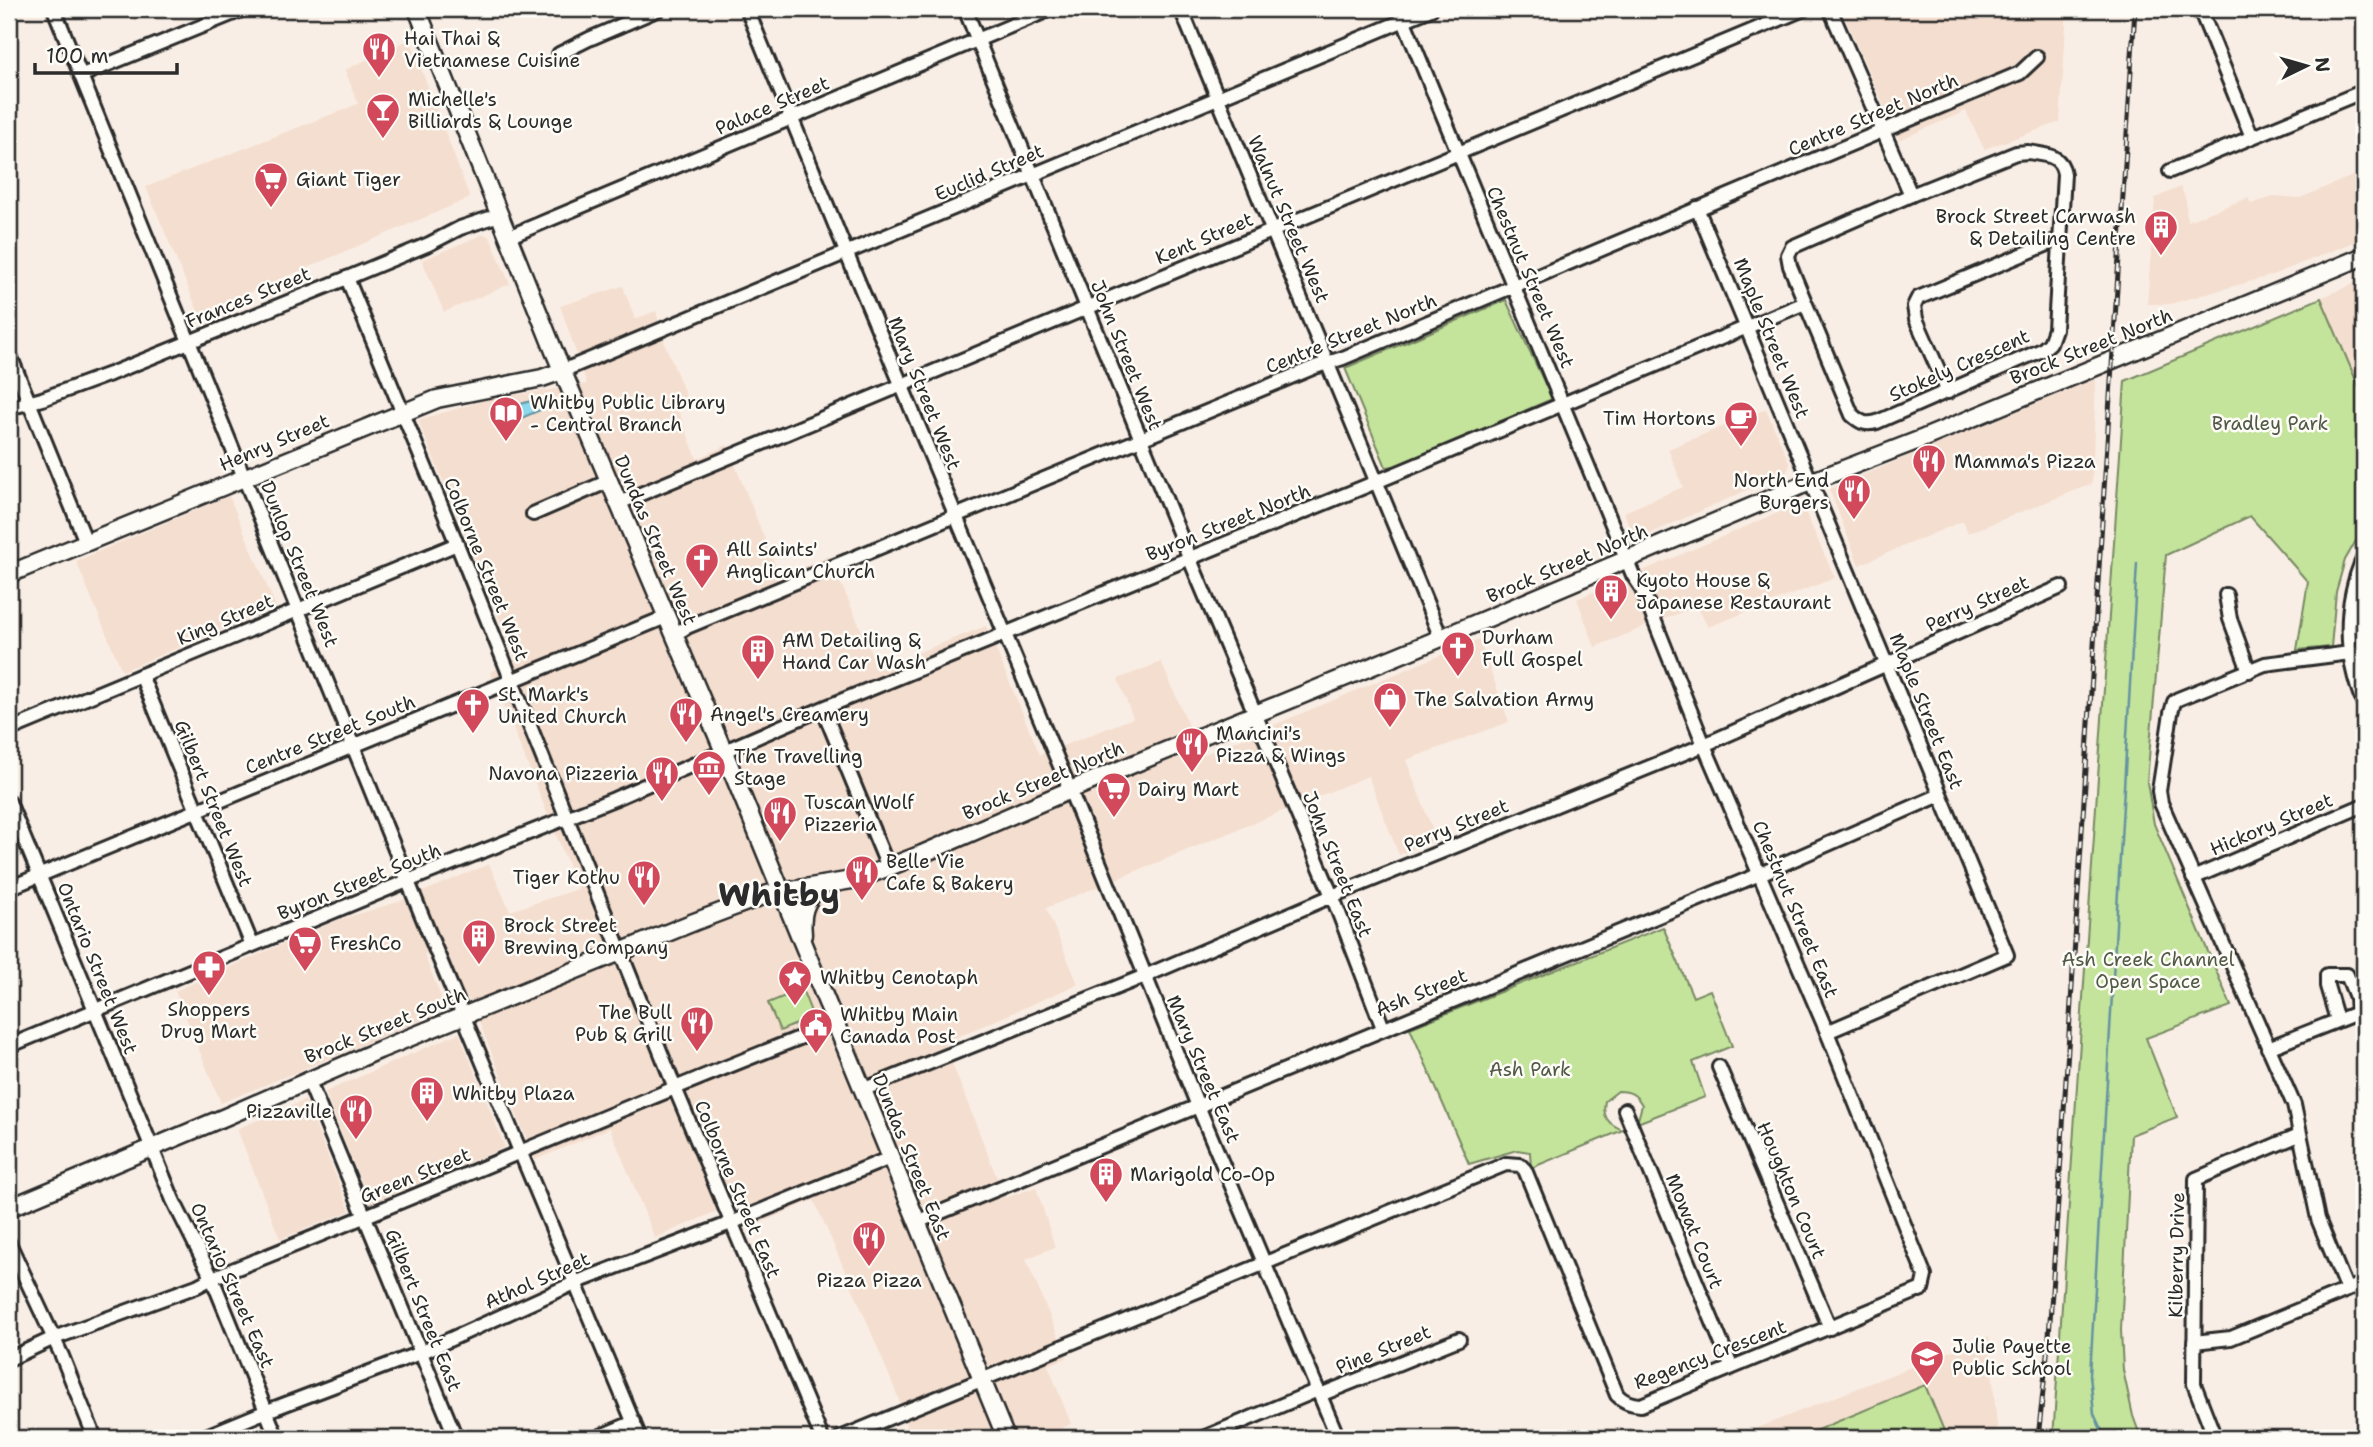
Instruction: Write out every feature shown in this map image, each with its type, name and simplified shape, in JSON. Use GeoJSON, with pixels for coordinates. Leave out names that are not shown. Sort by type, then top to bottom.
{"type":"FeatureCollection","features":[{"type":"Feature","properties":{"kind":"main road","name":"Dundas Street West"},"geometry":{"type":"LineString","coordinates":[[417,9],[562,371],[781,891]]}},
{"type":"Feature","properties":{"kind":"main road","name":"Brock Street North"},"geometry":{"type":"LineString","coordinates":[[781,891],[858,879],[943,846],[1070,790],[1811,482],[2364,256]]}},
{"type":"Feature","properties":{"kind":"main road","name":"Henry Street"},"geometry":{"type":"LineString","coordinates":[[9,574],[401,412],[437,399],[542,378],[562,371]]}},
{"type":"Feature","properties":{"kind":"main road"},"geometry":{"type":"LineString","coordinates":[[804,948],[804,907],[808,898],[819,887]]}},
{"type":"Feature","properties":{"kind":"main road","name":"Dundas Street East"},"geometry":{"type":"LineString","coordinates":[[781,891],[1006,1438]]}},
{"type":"Feature","properties":{"kind":"main road","name":"Brock Street South"},"geometry":{"type":"LineString","coordinates":[[9,1208],[308,1080],[694,922],[781,891]]}},
{"type":"Feature","properties":{"kind":"street","name":"Dunlop Street West"},"geometry":{"type":"LineString","coordinates":[[54,9],[408,881],[640,1438]]}},
{"type":"Feature","properties":{"kind":"street"},"geometry":{"type":"LineString","coordinates":[[82,75],[244,9]]}},
{"type":"Feature","properties":{"kind":"street"},"geometry":{"type":"LineString","coordinates":[[559,54],[589,38],[659,9]]}},
{"type":"Feature","properties":{"kind":"street","name":"Mary Street West"},"geometry":{"type":"LineString","coordinates":[[747,9],[1070,790]]}},
{"type":"Feature","properties":{"kind":"street","name":"John Street West"},"geometry":{"type":"LineString","coordinates":[[965,9],[1254,715]]}},
{"type":"Feature","properties":{"kind":"street","name":"Palace Street"},"geometry":{"type":"LineString","coordinates":[[508,237],[1051,9]]}},
{"type":"Feature","properties":{"kind":"street","name":"Walnut Street West"},"geometry":{"type":"LineString","coordinates":[[1181,9],[1441,638]]}},
{"type":"Feature","properties":{"kind":"street","name":"Euclid Street"},"geometry":{"type":"LineString","coordinates":[[562,371],[1217,98],[1401,14],[1431,9]]}},
{"type":"Feature","properties":{"kind":"street","name":"Kent Street"},"geometry":{"type":"LineString","coordinates":[[619,503],[1804,9]]}},
{"type":"Feature","properties":{"kind":"street"},"geometry":{"type":"LineString","coordinates":[[1830,9],[1911,195]]}},
{"type":"Feature","properties":{"kind":"street"},"geometry":{"type":"LineString","coordinates":[[2202,9],[2252,137]]}},
{"type":"Feature","properties":{"kind":"street","name":"Chestnut Street West"},"geometry":{"type":"LineString","coordinates":[[1401,14],[1627,560]]}},
{"type":"Feature","properties":{"kind":"street","name":"Centre Street North"},"geometry":{"type":"LineString","coordinates":[[674,635],[687,627],[1514,286],[2020,73],[2037,57]]}},
{"type":"Feature","properties":{"kind":"street"},"geometry":{"type":"LineString","coordinates":[[2170,171],[2364,91]]}},
{"type":"Feature","properties":{"kind":"street","name":"Stokely Crescent"},"geometry":{"type":"LineString","coordinates":[[2016,153],[2055,156],[2060,161],[2064,174],[2055,329],[2050,343],[2042,350],[1869,424],[1852,415],[1790,266],[1788,255],[1791,247],[1911,195],[2016,153]]}},
{"type":"Feature","properties":{"kind":"street","name":"Maple Street West"},"geometry":{"type":"LineString","coordinates":[[1697,208],[1811,482]]}},
{"type":"Feature","properties":{"kind":"street","name":"Frances Street"},"geometry":{"type":"LineString","coordinates":[[9,408],[99,378],[429,244],[460,228],[499,215]]}},
{"type":"Feature","properties":{"kind":"street"},"geometry":{"type":"LineString","coordinates":[[1948,392],[1916,319],[1914,306],[1918,298],[2060,239]]}},
{"type":"Feature","properties":{"kind":"street","name":"Colborne Street West"},"geometry":{"type":"LineString","coordinates":[[347,278],[622,953]]}},
{"type":"Feature","properties":{"kind":"street","name":"Byron Street North"},"geometry":{"type":"LineString","coordinates":[[724,752],[1805,303]]}},
{"type":"Feature","properties":{"kind":"street"},"geometry":{"type":"LineString","coordinates":[[9,353],[86,542]]}},
{"type":"Feature","properties":{"kind":"street"},"geometry":{"type":"LineString","coordinates":[[533,514],[609,481]]}},
{"type":"Feature","properties":{"kind":"street","name":"Maple Street East"},"geometry":{"type":"LineString","coordinates":[[1811,482],[2007,955],[1827,1032]]}},
{"type":"Feature","properties":{"kind":"street","name":"King Street"},"geometry":{"type":"LineString","coordinates":[[9,730],[457,544]]}},
{"type":"Feature","properties":{"kind":"street"},"geometry":{"type":"LineString","coordinates":[[2364,556],[2356,576],[2348,613],[2350,653],[2358,691],[2364,704]]}},
{"type":"Feature","properties":{"kind":"street","name":"Chestnut Street East"},"geometry":{"type":"LineString","coordinates":[[1627,560],[1641,587],[1704,745],[1827,1032],[1925,1276]]}},
{"type":"Feature","properties":{"kind":"street","name":"Perry Street"},"geometry":{"type":"LineString","coordinates":[[862,1090],[1704,745],[2061,587]]}},
{"type":"Feature","properties":{"kind":"street"},"geometry":{"type":"LineString","coordinates":[[2226,596],[2230,619],[2249,671]]}},
{"type":"Feature","properties":{"kind":"street","name":"Centre Street South"},"geometry":{"type":"LineString","coordinates":[[9,888],[666,617]]}},
{"type":"Feature","properties":{"kind":"street"},"geometry":{"type":"LineString","coordinates":[[2347,1290],[2318,1219],[2294,1105],[2193,878],[2161,803],[2159,791],[2172,708],[2178,699],[2265,664],[2350,653],[2364,654]]}},
{"type":"Feature","properties":{"kind":"street","name":"Gilbert Street West"},"geometry":{"type":"LineString","coordinates":[[141,675],[252,945]]}},
{"type":"Feature","properties":{"kind":"street"},"geometry":{"type":"LineString","coordinates":[[823,709],[888,867]]}},
{"type":"Feature","properties":{"kind":"street","name":"John Street East"},"geometry":{"type":"LineString","coordinates":[[1254,715],[1332,896],[1383,1028]]}},
{"type":"Feature","properties":{"kind":"street","name":"Byron Street South"},"geometry":{"type":"LineString","coordinates":[[9,1046],[724,752]]}},
{"type":"Feature","properties":{"kind":"street","name":"Mary Street East"},"geometry":{"type":"LineString","coordinates":[[1070,790],[1198,1106],[1338,1438]]}},
{"type":"Feature","properties":{"kind":"street","name":"Ash Street"},"geometry":{"type":"LineString","coordinates":[[916,1222],[1760,874],[1940,795]]}},
{"type":"Feature","properties":{"kind":"street","name":"Ontario Street West"},"geometry":{"type":"LineString","coordinates":[[9,802],[152,1148]]}},
{"type":"Feature","properties":{"kind":"street","name":"Hickory Street"},"geometry":{"type":"LineString","coordinates":[[2193,878],[2364,805]]}},
{"type":"Feature","properties":{"kind":"street","name":"Colborne Street East"},"geometry":{"type":"LineString","coordinates":[[622,953],[675,1088],[822,1438]]}},
{"type":"Feature","properties":{"kind":"street"},"geometry":{"type":"LineString","coordinates":[[2268,1048],[2337,1020]]}},
{"type":"Feature","properties":{"kind":"street","name":"Green Street"},"geometry":{"type":"LineString","coordinates":[[9,1359],[54,1338],[197,1286],[835,1024]]}},
{"type":"Feature","properties":{"kind":"street","name":"Houghton Court"},"geometry":{"type":"LineString","coordinates":[[1719,1067],[1830,1328]]}},
{"type":"Feature","properties":{"kind":"street","name":"Gilbert Street East"},"geometry":{"type":"LineString","coordinates":[[308,1080],[456,1438]]}},
{"type":"Feature","properties":{"kind":"street","name":"Mowat Court"},"geometry":{"type":"LineString","coordinates":[[1625,1110],[1731,1366]]}},
{"type":"Feature","properties":{"kind":"street","name":"Kilberry Drive"},"geometry":{"type":"LineString","coordinates":[[2216,1438],[2194,1384],[2196,1179],[2299,1135]]}},
{"type":"Feature","properties":{"kind":"street","name":"Ontario Street East"},"geometry":{"type":"LineString","coordinates":[[152,1148],[173,1199],[212,1278],[277,1438]]}},
{"type":"Feature","properties":{"kind":"street","name":"Athol Street"},"geometry":{"type":"LineString","coordinates":[[201,1438],[420,1353],[576,1282],[732,1223],[890,1158]]}},
{"type":"Feature","properties":{"kind":"street","name":"Regency Crescent"},"geometry":{"type":"LineString","coordinates":[[1265,1264],[1506,1164],[1520,1164],[1525,1170],[1616,1395],[1623,1401],[1640,1405],[1922,1289],[1925,1276]]}},
{"type":"Feature","properties":{"kind":"street"},"geometry":{"type":"LineString","coordinates":[[9,1242],[54,1338],[96,1438]]}},
{"type":"Feature","properties":{"kind":"street"},"geometry":{"type":"LineString","coordinates":[[840,1438],[1265,1264]]}},
{"type":"Feature","properties":{"kind":"street"},"geometry":{"type":"LineString","coordinates":[[2194,1342],[2231,1338],[2364,1283]]}},
{"type":"Feature","properties":{"kind":"street","name":"Pine Street"},"geometry":{"type":"LineString","coordinates":[[1203,1438],[1460,1339]]}},
{"type":"Feature","properties":{"kind":"street"},"geometry":{"type":"LineString","coordinates":[[596,1438],[634,1422]]}},
{"type":"Feature","properties":{"kind":"shaded area"},"geometry":{"type":"Polygon","coordinates":[[[1841,9],[2067,9],[2060,122],[1984,149],[1966,111],[1899,140],[1841,9]]]}},
{"type":"Feature","properties":{"kind":"shaded area"},"geometry":{"type":"Polygon","coordinates":[[[410,39],[470,198],[199,314],[146,187],[358,104],[345,70],[410,39]]]}},
{"type":"Feature","properties":{"kind":"shaded area"},"geometry":{"type":"Polygon","coordinates":[[[2364,171],[2364,238],[2270,276],[2170,304],[2147,304],[2155,198],[2181,187],[2186,200],[2187,221],[2248,198],[2251,204],[2276,196],[2300,198],[2364,171]]]}},
{"type":"Feature","properties":{"kind":"shaded area"},"geometry":{"type":"Polygon","coordinates":[[[484,234],[490,237],[510,284],[444,312],[422,260],[484,234]]]}},
{"type":"Feature","properties":{"kind":"shaded area"},"geometry":{"type":"Polygon","coordinates":[[[2364,279],[2364,399],[2321,298],[2364,279]]]}},
{"type":"Feature","properties":{"kind":"shaded area"},"geometry":{"type":"Polygon","coordinates":[[[623,286],[635,319],[656,311],[665,344],[687,399],[676,404],[697,459],[727,445],[780,577],[829,556],[878,668],[986,626],[1040,755],[1133,718],[1118,679],[1161,662],[1189,726],[1205,754],[1479,639],[1509,722],[1406,760],[1436,839],[1399,855],[1368,776],[1046,908],[1078,984],[944,1043],[1005,1198],[1036,1187],[1055,1247],[1026,1259],[1067,1358],[1048,1365],[1071,1424],[1038,1438],[880,1438],[907,1426],[898,1397],[814,1200],[748,1228],[738,1202],[655,1238],[610,1128],[535,1160],[471,1002],[464,996],[444,948],[424,954],[446,1010],[221,1103],[175,991],[338,920],[401,901],[489,864],[510,911],[578,889],[490,672],[516,659],[418,420],[490,399],[587,384],[560,306],[623,286]]]}},
{"type":"Feature","properties":{"kind":"shaded area"},"geometry":{"type":"Polygon","coordinates":[[[2096,379],[2092,484],[1968,533],[1963,521],[1859,565],[1829,489],[2096,379]]]}},
{"type":"Feature","properties":{"kind":"shaded area"},"geometry":{"type":"Polygon","coordinates":[[[1766,409],[1790,464],[1787,472],[1634,541],[1624,512],[1683,487],[1668,449],[1766,409]]]}},
{"type":"Feature","properties":{"kind":"shaded area"},"geometry":{"type":"Polygon","coordinates":[[[229,496],[276,607],[122,671],[76,561],[229,496]]]}},
{"type":"Feature","properties":{"kind":"shaded area"},"geometry":{"type":"Polygon","coordinates":[[[1801,503],[1835,578],[1708,627],[1697,606],[1595,647],[1577,599],[1801,503]]]}},
{"type":"Feature","properties":{"kind":"shaded area"},"geometry":{"type":"Polygon","coordinates":[[[459,1033],[505,1147],[370,1204],[325,1092],[459,1033]]]}},
{"type":"Feature","properties":{"kind":"shaded area"},"geometry":{"type":"Polygon","coordinates":[[[305,1100],[350,1211],[280,1239],[237,1129],[305,1100]]]}},
{"type":"Feature","properties":{"kind":"shaded area","name":"Julie Payette Public School"},"geometry":{"type":"Polygon","coordinates":[[[1989,1336],[1998,1438],[1732,1438],[1989,1336]]]}},
{"type":"Feature","properties":{"kind":"green space"},"geometry":{"type":"Polygon","coordinates":[[[2321,298],[2364,399],[2364,527],[2345,560],[2336,592],[2331,647],[2297,650],[2308,582],[2250,516],[2166,555],[2147,782],[2154,824],[2231,1006],[2146,1038],[2177,1117],[2131,1135],[2121,1330],[2123,1370],[2133,1416],[2141,1438],[2053,1438],[2125,381],[2321,298]]]}},
{"type":"Feature","properties":{"kind":"green space"},"geometry":{"type":"Polygon","coordinates":[[[1506,300],[1552,399],[1396,466],[1386,467],[1345,368],[1506,300]]]}},
{"type":"Feature","properties":{"kind":"green space","name":"Ash Park"},"geometry":{"type":"Polygon","coordinates":[[[1663,927],[1693,997],[1710,990],[1732,1046],[1693,1062],[1705,1097],[1637,1123],[1642,1105],[1632,1094],[1618,1091],[1605,1101],[1604,1111],[1613,1125],[1623,1130],[1531,1168],[1530,1152],[1517,1150],[1469,1164],[1410,1028],[1663,927]]]}},
{"type":"Feature","properties":{"kind":"green space"},"geometry":{"type":"Polygon","coordinates":[[[802,989],[813,1017],[780,1031],[768,1003],[802,989]]]}},
{"type":"Feature","properties":{"kind":"green space"},"geometry":{"type":"Polygon","coordinates":[[[1925,1385],[1947,1438],[1798,1438],[1925,1385]]]}},
{"type":"Feature","properties":{"kind":"water"},"geometry":{"type":"Polygon","coordinates":[[[541,398],[545,408],[498,428],[495,421],[510,416],[507,408],[541,398]]]}},
{"type":"Feature","properties":{"kind":"waterway"},"geometry":{"type":"LineString","coordinates":[[2105,1438],[2094,1414],[2090,1375],[2137,563]]}},
{"type":"Feature","properties":{"kind":"railway"},"geometry":{"type":"LineString","coordinates":[[2038,1438],[2049,1336],[2135,9]]}},
{"type":"Feature","properties":{"kind":"place","name":"Hai Thai & Vietnamese Cuisine"},"geometry":{"type":"Point","coordinates":[379,79]}},
{"type":"Feature","properties":{"kind":"place","name":"Michelle's Billiards & Lounge"},"geometry":{"type":"Point","coordinates":[383,140]}},
{"type":"Feature","properties":{"kind":"place","name":"Giant Tiger"},"geometry":{"type":"Point","coordinates":[271,209]}},
{"type":"Feature","properties":{"kind":"place","name":"Brock Street Carwash & Detailing Centre"},"geometry":{"type":"Point","coordinates":[2161,257]}},
{"type":"Feature","properties":{"kind":"place","name":"Whitby Public Library - Central Branch"},"geometry":{"type":"Point","coordinates":[506,443]}},
{"type":"Feature","properties":{"kind":"place","name":"Tim Hortons"},"geometry":{"type":"Point","coordinates":[1741,448]}},
{"type":"Feature","properties":{"kind":"place","name":"Mamma's Pizza"},"geometry":{"type":"Point","coordinates":[1929,491]}},
{"type":"Feature","properties":{"kind":"place","name":"North End Burgers"},"geometry":{"type":"Point","coordinates":[1854,521]}},
{"type":"Feature","properties":{"kind":"place","name":"All Saints' Anglican Church"},"geometry":{"type":"Point","coordinates":[702,590]}},
{"type":"Feature","properties":{"kind":"place","name":"Kyoto House & Japanese Restaurant"},"geometry":{"type":"Point","coordinates":[1611,621]}},
{"type":"Feature","properties":{"kind":"place","name":"Durham Full Gospel"},"geometry":{"type":"Point","coordinates":[1458,678]}},
{"type":"Feature","properties":{"kind":"place","name":"AM Detailing & Hand Car Wash"},"geometry":{"type":"Point","coordinates":[758,681]}},
{"type":"Feature","properties":{"kind":"place","name":"The Salvation Army"},"geometry":{"type":"Point","coordinates":[1390,729]}},
{"type":"Feature","properties":{"kind":"place","name":"St. Mark's United Church"},"geometry":{"type":"Point","coordinates":[473,735]}},
{"type":"Feature","properties":{"kind":"place","name":"Angel's Creamery"},"geometry":{"type":"Point","coordinates":[686,744]}},
{"type":"Feature","properties":{"kind":"place","name":"Mancini's Pizza & Wings"},"geometry":{"type":"Point","coordinates":[1192,774]}},
{"type":"Feature","properties":{"kind":"place","name":"The Travelling Stage"},"geometry":{"type":"Point","coordinates":[709,797]}},
{"type":"Feature","properties":{"kind":"place","name":"Navona Pizzeria"},"geometry":{"type":"Point","coordinates":[662,803]}},
{"type":"Feature","properties":{"kind":"place","name":"Dairy Mart"},"geometry":{"type":"Point","coordinates":[1114,819]}},
{"type":"Feature","properties":{"kind":"place","name":"Tuscan Wolf Pizzeria"},"geometry":{"type":"Point","coordinates":[780,843]}},
{"type":"Feature","properties":{"kind":"place","name":"Belle Vie Cafe & Bakery"},"geometry":{"type":"Point","coordinates":[862,902]}},
{"type":"Feature","properties":{"kind":"place","name":"Tiger Kothu"},"geometry":{"type":"Point","coordinates":[644,907]}},
{"type":"Feature","properties":{"kind":"place","name":"Brock Street Brewing Company"},"geometry":{"type":"Point","coordinates":[479,966]}},
{"type":"Feature","properties":{"kind":"place","name":"FreshCo"},"geometry":{"type":"Point","coordinates":[305,973]}},
{"type":"Feature","properties":{"kind":"place","name":"Shoppers Drug Mart"},"geometry":{"type":"Point","coordinates":[209,997]}},
{"type":"Feature","properties":{"kind":"place","name":"Whitby Cenotaph"},"geometry":{"type":"Point","coordinates":[795,1007]}},
{"type":"Feature","properties":{"kind":"place","name":"The Bull Pub & Grill"},"geometry":{"type":"Point","coordinates":[697,1053]}},
{"type":"Feature","properties":{"kind":"place","name":"Whitby Main Canada Post"},"geometry":{"type":"Point","coordinates":[816,1055]}},
{"type":"Feature","properties":{"kind":"place","name":"Whitby Plaza"},"geometry":{"type":"Point","coordinates":[427,1123]}},
{"type":"Feature","properties":{"kind":"place","name":"Pizzaville"},"geometry":{"type":"Point","coordinates":[356,1141]}},
{"type":"Feature","properties":{"kind":"place","name":"Marigold Co-Op"},"geometry":{"type":"Point","coordinates":[1106,1204]}},
{"type":"Feature","properties":{"kind":"place","name":"Pizza Pizza"},"geometry":{"type":"Point","coordinates":[869,1268]}},
{"type":"Feature","properties":{"kind":"place","name":"Julie Payette Public School"},"geometry":{"type":"Point","coordinates":[1927,1387]}},
{"type":"Feature","properties":{"kind":"district","name":"Whitby"},"geometry":{"type":"Point","coordinates":[779,894]}},
{"type":"Feature","properties":{"kind":"park label","name":"Bradley Park"},"geometry":{"type":"Point","coordinates":[2270,423]}},
{"type":"Feature","properties":{"kind":"park label","name":"Ash Creek Channel Open Space"},"geometry":{"type":"Point","coordinates":[2148,970]}}]}
